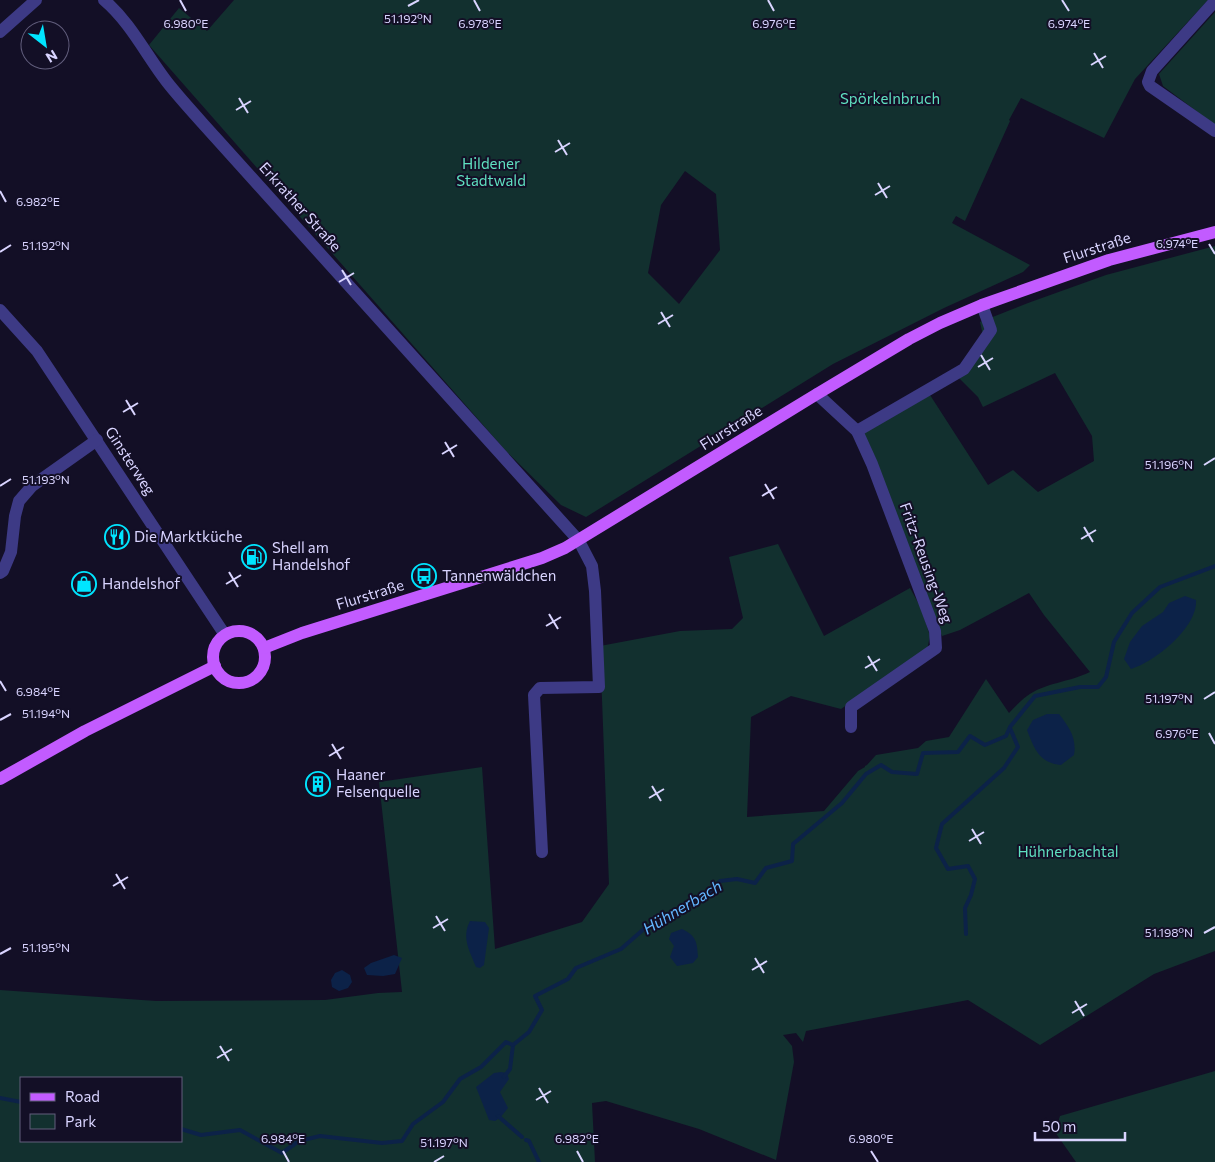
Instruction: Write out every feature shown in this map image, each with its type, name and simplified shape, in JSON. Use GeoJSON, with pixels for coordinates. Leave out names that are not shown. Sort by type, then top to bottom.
{"type":"FeatureCollection","features":[{"type":"Feature","properties":{"kind":"main road","name":"Flurstraße"},"geometry":{"type":"LineString","coordinates":[[264,648],[302,633],[542,558],[580,541],[817,394],[909,339],[940,323],[982,305],[1110,260],[1215,232]]}},
{"type":"Feature","properties":{"kind":"main road"},"geometry":{"type":"LineString","coordinates":[[235,630],[246,631],[257,638],[264,648],[264,664],[260,672],[252,679],[242,682],[226,680],[215,666],[213,658],[214,649],[225,635],[235,630]]}},
{"type":"Feature","properties":{"kind":"main road"},"geometry":{"type":"LineString","coordinates":[[0,779],[85,731],[215,666]]}},
{"type":"Feature","properties":{"kind":"street"},"geometry":{"type":"LineString","coordinates":[[0,32],[36,0]]}},
{"type":"Feature","properties":{"kind":"street","name":"Erkrather Straße"},"geometry":{"type":"LineString","coordinates":[[104,0],[116,10],[166,81],[215,137],[580,541]]}},
{"type":"Feature","properties":{"kind":"street"},"geometry":{"type":"LineString","coordinates":[[1215,1],[1152,71],[1148,82],[1150,86],[1215,131]]}},
{"type":"Feature","properties":{"kind":"street"},"geometry":{"type":"LineString","coordinates":[[857,431],[964,370],[991,330],[982,305]]}},
{"type":"Feature","properties":{"kind":"street","name":"Ginsterweg"},"geometry":{"type":"LineString","coordinates":[[0,310],[37,351],[225,635]]}},
{"type":"Feature","properties":{"kind":"street","name":"Fritz-Reusing-Weg"},"geometry":{"type":"LineString","coordinates":[[817,394],[857,431],[872,464],[935,631],[936,648],[851,707],[851,727]]}},
{"type":"Feature","properties":{"kind":"street"},"geometry":{"type":"LineString","coordinates":[[0,573],[3,571],[11,552],[18,502],[32,486],[97,440]]}},
{"type":"Feature","properties":{"kind":"street"},"geometry":{"type":"LineString","coordinates":[[542,852],[534,695],[540,688],[599,686],[595,591],[592,566],[580,541]]}},
{"type":"Feature","properties":{"kind":"green space","name":"Hildener Stadtwald"},"geometry":{"type":"Polygon","coordinates":[[[234,0],[1208,0],[1135,79],[1104,138],[1021,98],[1009,120],[965,221],[956,216],[952,223],[1030,265],[1023,272],[944,308],[833,364],[586,517],[561,505],[506,451],[149,45],[179,8],[207,31],[234,0]],[[685,171],[661,205],[648,273],[679,304],[720,250],[716,194],[685,171]]]}},
{"type":"Feature","properties":{"kind":"green space"},"geometry":{"type":"Polygon","coordinates":[[[1215,12],[1215,125],[1163,86],[1159,74],[1215,12]]]}},
{"type":"Feature","properties":{"kind":"green space","name":"Hühnerbachtal"},"geometry":{"type":"Polygon","coordinates":[[[1215,246],[1215,951],[1154,974],[1040,1045],[968,1000],[806,1031],[803,1042],[796,1033],[783,1035],[792,1046],[794,1062],[776,1160],[699,1129],[606,1101],[592,1103],[595,1162],[0,1162],[0,990],[156,1001],[325,1000],[402,992],[379,782],[482,767],[495,949],[582,922],[609,884],[600,646],[680,631],[732,629],[743,618],[729,557],[778,544],[824,636],[910,588],[921,608],[930,636],[927,650],[841,709],[791,696],[751,717],[747,817],[824,811],[858,771],[865,767],[876,755],[918,748],[926,741],[949,737],[986,679],[1009,713],[1022,700],[1041,688],[1090,672],[1044,615],[1029,593],[960,630],[942,636],[864,433],[930,395],[988,485],[1013,470],[1038,492],[1094,461],[1092,436],[1055,373],[983,407],[978,397],[958,377],[985,344],[980,322],[1106,275],[1215,246]]]}},
{"type":"Feature","properties":{"kind":"green space"},"geometry":{"type":"Polygon","coordinates":[[[1215,1071],[1215,1162],[1076,1162],[1055,1132],[1060,1116],[1215,1071]]]}},
{"type":"Feature","properties":{"kind":"water"},"geometry":{"type":"Polygon","coordinates":[[[1185,596],[1196,600],[1195,610],[1183,632],[1152,659],[1131,669],[1124,659],[1130,642],[1142,626],[1163,612],[1169,603],[1185,596]]]}},
{"type":"Feature","properties":{"kind":"water"},"geometry":{"type":"Polygon","coordinates":[[[1047,714],[1059,714],[1069,728],[1073,738],[1074,755],[1061,765],[1047,761],[1038,754],[1027,730],[1033,720],[1047,714]]]}},
{"type":"Feature","properties":{"kind":"water"},"geometry":{"type":"Polygon","coordinates":[[[470,921],[485,922],[489,928],[484,965],[480,968],[476,967],[467,944],[466,933],[470,921]]]}},
{"type":"Feature","properties":{"kind":"water"},"geometry":{"type":"Polygon","coordinates":[[[682,929],[695,940],[698,957],[693,963],[677,966],[670,957],[674,946],[669,939],[671,933],[682,929]]]}},
{"type":"Feature","properties":{"kind":"water"},"geometry":{"type":"Polygon","coordinates":[[[394,955],[402,958],[395,974],[383,976],[367,975],[364,968],[371,963],[394,955]]]}},
{"type":"Feature","properties":{"kind":"water"},"geometry":{"type":"Polygon","coordinates":[[[342,970],[350,975],[352,982],[348,988],[339,991],[332,987],[331,980],[335,973],[342,970]]]}},
{"type":"Feature","properties":{"kind":"water"},"geometry":{"type":"Polygon","coordinates":[[[494,1073],[507,1073],[509,1079],[500,1092],[508,1108],[500,1118],[495,1121],[489,1120],[476,1087],[494,1073]]]}},
{"type":"Feature","properties":{"kind":"waterway","name":"Hühnerbach"},"geometry":{"type":"LineString","coordinates":[[182,1129],[201,1135],[240,1130],[282,1153],[299,1141],[320,1136],[382,1143],[402,1141],[413,1124],[443,1102],[460,1079],[481,1067],[506,1042],[513,1045],[529,1032],[542,1010],[535,996],[568,979],[576,968],[621,949],[645,928],[709,894],[720,881],[737,879],[755,883],[766,868],[792,861],[793,844],[842,803],[866,774],[881,765],[892,772],[917,774],[923,753],[958,752],[970,736],[985,745],[1006,736],[1010,727],[1035,696],[1080,687],[1098,687],[1106,677],[1114,642],[1132,613],[1160,587],[1215,566]]}},
{"type":"Feature","properties":{"kind":"waterway"},"geometry":{"type":"LineString","coordinates":[[966,934],[965,908],[975,879],[968,866],[948,869],[936,848],[942,824],[1004,768],[1018,747],[1010,728]]}},
{"type":"Feature","properties":{"kind":"waterway"},"geometry":{"type":"LineString","coordinates":[[504,1077],[510,1069],[513,1045]]}},
{"type":"Feature","properties":{"kind":"waterway","name":"Hühnerbach"},"geometry":{"type":"LineString","coordinates":[[0,1098],[20,1102]]}},
{"type":"Feature","properties":{"kind":"waterway"},"geometry":{"type":"LineString","coordinates":[[498,1116],[522,1137]]}},
{"type":"Feature","properties":{"kind":"waterway"},"geometry":{"type":"LineString","coordinates":[[526,1140],[529,1141],[539,1162]]}},
{"type":"Feature","properties":{"kind":"place","name":"Die Marktküche"},"geometry":{"type":"Point","coordinates":[117,537]}},
{"type":"Feature","properties":{"kind":"place","name":"Shell am Handelshof"},"geometry":{"type":"Point","coordinates":[254,557]}},
{"type":"Feature","properties":{"kind":"place","name":"Tannenwäldchen"},"geometry":{"type":"Point","coordinates":[424,576]}},
{"type":"Feature","properties":{"kind":"place","name":"Handelshof"},"geometry":{"type":"Point","coordinates":[84,584]}},
{"type":"Feature","properties":{"kind":"place","name":"Haaner Felsenquelle"},"geometry":{"type":"Point","coordinates":[318,784]}},
{"type":"Feature","properties":{"kind":"park label","name":"Spörkelnbruch"},"geometry":{"type":"Point","coordinates":[890,99]}}]}
